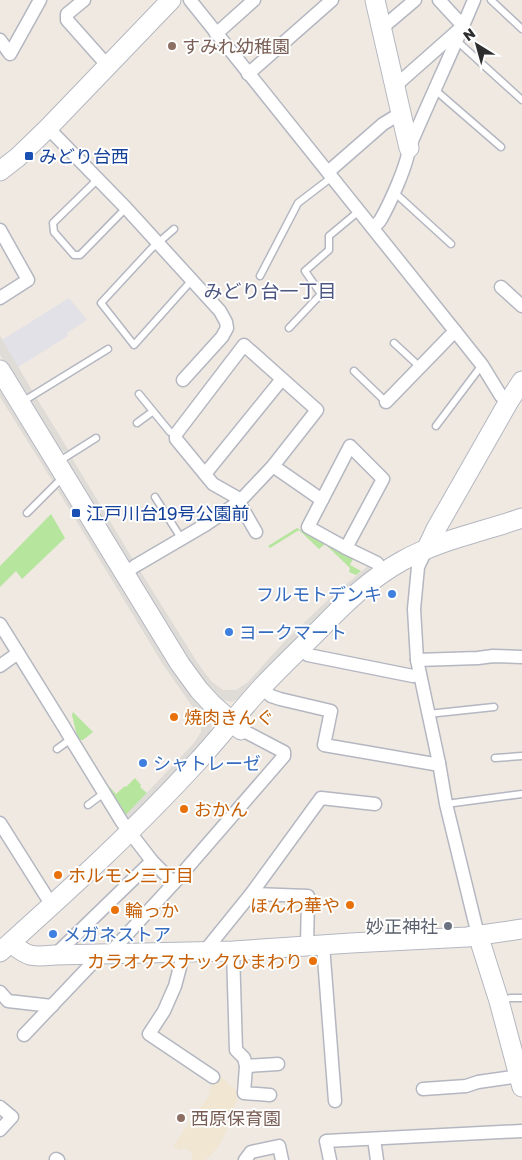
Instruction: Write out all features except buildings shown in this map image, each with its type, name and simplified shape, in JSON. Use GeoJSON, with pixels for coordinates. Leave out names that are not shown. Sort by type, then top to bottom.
{"type":"FeatureCollection","features":[{"type":"Feature","properties":{"kind":"street"},"geometry":{"type":"LineString","coordinates":[[0,40],[10,54],[40,0]]}},
{"type":"Feature","properties":{"kind":"street"},"geometry":{"type":"LineString","coordinates":[[84,0],[68,14],[67,20],[107,65]]}},
{"type":"Feature","properties":{"kind":"street"},"geometry":{"type":"LineString","coordinates":[[0,171],[18,157],[48,128],[171,0]]}},
{"type":"Feature","properties":{"kind":"street"},"geometry":{"type":"LineString","coordinates":[[190,0],[482,364],[501,396],[509,401]]}},
{"type":"Feature","properties":{"kind":"street"},"geometry":{"type":"LineString","coordinates":[[216,34],[254,0]]}},
{"type":"Feature","properties":{"kind":"street"},"geometry":{"type":"LineString","coordinates":[[248,74],[332,0]]}},
{"type":"Feature","properties":{"kind":"street"},"geometry":{"type":"LineString","coordinates":[[375,0],[409,148]]}},
{"type":"Feature","properties":{"kind":"street"},"geometry":{"type":"LineString","coordinates":[[382,28],[414,0]]}},
{"type":"Feature","properties":{"kind":"street"},"geometry":{"type":"LineString","coordinates":[[439,0],[463,26]]}},
{"type":"Feature","properties":{"kind":"street"},"geometry":{"type":"LineString","coordinates":[[372,227],[380,221],[394,192],[408,157],[409,148],[474,0]]}},
{"type":"Feature","properties":{"kind":"street"},"geometry":{"type":"LineString","coordinates":[[394,87],[463,26]]}},
{"type":"Feature","properties":{"kind":"street"},"geometry":{"type":"LineString","coordinates":[[330,175],[383,124],[401,113]]}},
{"type":"Feature","properties":{"kind":"street"},"geometry":{"type":"LineString","coordinates":[[48,128],[126,208],[220,310],[227,328],[222,337],[183,380]]}},
{"type":"Feature","properties":{"kind":"street"},"geometry":{"type":"LineString","coordinates":[[0,230],[28,280],[0,298]]}},
{"type":"Feature","properties":{"kind":"street"},"geometry":{"type":"LineString","coordinates":[[501,287],[522,306]]}},
{"type":"Feature","properties":{"kind":"street"},"geometry":{"type":"LineString","coordinates":[[386,402],[455,331]]}},
{"type":"Feature","properties":{"kind":"street"},"geometry":{"type":"LineString","coordinates":[[124,574],[239,502],[273,466],[316,410],[244,345],[176,434],[176,439],[213,484],[236,496],[239,502],[256,532]]}},
{"type":"Feature","properties":{"kind":"street"},"geometry":{"type":"LineString","coordinates":[[0,370],[124,574],[193,682],[211,703],[237,726],[284,752],[284,756],[174,883],[24,1035]]}},
{"type":"Feature","properties":{"kind":"street"},"geometry":{"type":"LineString","coordinates":[[205,474],[282,379]]}},
{"type":"Feature","properties":{"kind":"street"},"geometry":{"type":"LineString","coordinates":[[423,1089],[466,1086],[478,1082],[520,1082],[499,1002],[478,935],[446,804],[417,660],[414,609],[418,567],[436,529],[522,381]]}},
{"type":"Feature","properties":{"kind":"street"},"geometry":{"type":"LineString","coordinates":[[346,548],[383,478],[350,446],[308,527],[346,548],[377,563],[384,572]]}},
{"type":"Feature","properties":{"kind":"street"},"geometry":{"type":"LineString","coordinates":[[273,466],[322,500]]}},
{"type":"Feature","properties":{"kind":"street"},"geometry":{"type":"LineString","coordinates":[[522,518],[427,548],[384,572],[343,605],[262,688],[237,726],[193,766],[129,832],[53,905],[5,947],[35,956],[233,951],[467,937],[522,929]]}},
{"type":"Feature","properties":{"kind":"street"},"geometry":{"type":"LineString","coordinates":[[0,624],[122,822],[152,861],[174,883]]}},
{"type":"Feature","properties":{"kind":"street"},"geometry":{"type":"LineString","coordinates":[[300,649],[308,655],[413,676],[420,675]]}},
{"type":"Feature","properties":{"kind":"street"},"geometry":{"type":"LineString","coordinates":[[0,666],[18,653]]}},
{"type":"Feature","properties":{"kind":"street"},"geometry":{"type":"LineString","coordinates":[[417,660],[493,656],[522,657]]}},
{"type":"Feature","properties":{"kind":"street"},"geometry":{"type":"LineString","coordinates":[[262,688],[271,696],[331,711],[324,744],[434,764],[439,762]]}},
{"type":"Feature","properties":{"kind":"street"},"geometry":{"type":"LineString","coordinates":[[204,952],[250,894],[321,798],[375,804]]}},
{"type":"Feature","properties":{"kind":"street"},"geometry":{"type":"LineString","coordinates":[[0,823],[53,905]]}},
{"type":"Feature","properties":{"kind":"street"},"geometry":{"type":"LineString","coordinates":[[55,955],[152,861]]}},
{"type":"Feature","properties":{"kind":"street"},"geometry":{"type":"LineString","coordinates":[[250,894],[308,896],[335,1100]]}},
{"type":"Feature","properties":{"kind":"street"},"geometry":{"type":"LineString","coordinates":[[233,951],[236,1050],[244,1058],[246,1066],[244,1093],[270,1095]]}},
{"type":"Feature","properties":{"kind":"street"},"geometry":{"type":"LineString","coordinates":[[184,952],[164,1011],[149,1034],[213,1077]]}},
{"type":"Feature","properties":{"kind":"street"},"geometry":{"type":"LineString","coordinates":[[0,992],[8,1001],[52,1006]]}},
{"type":"Feature","properties":{"kind":"street"},"geometry":{"type":"LineString","coordinates":[[246,1066],[278,1064]]}},
{"type":"Feature","properties":{"kind":"street"},"geometry":{"type":"LineString","coordinates":[[0,1107],[12,1117],[0,1130]]}},
{"type":"Feature","properties":{"kind":"street"},"geometry":{"type":"LineString","coordinates":[[330,1160],[326,1141],[522,1131]]}},
{"type":"Feature","properties":{"kind":"street"},"geometry":{"type":"LineString","coordinates":[[374,1139],[376,1160]]}},
{"type":"Feature","properties":{"kind":"street"},"geometry":{"type":"LineString","coordinates":[[245,1160],[251,1152],[279,1146],[282,1160]]}},
{"type":"Feature","properties":{"kind":"lane"},"geometry":{"type":"LineString","coordinates":[[491,0],[522,29]]}},
{"type":"Feature","properties":{"kind":"lane"},"geometry":{"type":"LineString","coordinates":[[457,41],[522,100]]}},
{"type":"Feature","properties":{"kind":"lane"},"geometry":{"type":"LineString","coordinates":[[434,89],[501,147]]}},
{"type":"Feature","properties":{"kind":"lane"},"geometry":{"type":"LineString","coordinates":[[260,276],[298,203],[330,175]]}},
{"type":"Feature","properties":{"kind":"lane"},"geometry":{"type":"LineString","coordinates":[[98,180],[53,223],[54,232],[74,255],[80,255],[126,208]]}},
{"type":"Feature","properties":{"kind":"lane"},"geometry":{"type":"LineString","coordinates":[[394,192],[451,244]]}},
{"type":"Feature","properties":{"kind":"lane"},"geometry":{"type":"LineString","coordinates":[[289,328],[321,294],[306,271],[329,250],[329,236],[359,211]]}},
{"type":"Feature","properties":{"kind":"lane"},"geometry":{"type":"LineString","coordinates":[[174,229],[101,302],[134,345],[192,280]]}},
{"type":"Feature","properties":{"kind":"lane"},"geometry":{"type":"LineString","coordinates":[[394,344],[420,367]]}},
{"type":"Feature","properties":{"kind":"lane"},"geometry":{"type":"LineString","coordinates":[[20,403],[108,349]]}},
{"type":"Feature","properties":{"kind":"lane"},"geometry":{"type":"LineString","coordinates":[[436,426],[482,364]]}},
{"type":"Feature","properties":{"kind":"lane"},"geometry":{"type":"LineString","coordinates":[[354,371],[386,402]]}},
{"type":"Feature","properties":{"kind":"lane"},"geometry":{"type":"LineString","coordinates":[[138,394],[170,432],[176,434]]}},
{"type":"Feature","properties":{"kind":"lane"},"geometry":{"type":"LineString","coordinates":[[137,423],[152,412]]}},
{"type":"Feature","properties":{"kind":"lane"},"geometry":{"type":"LineString","coordinates":[[27,513],[61,470],[96,438]]}},
{"type":"Feature","properties":{"kind":"lane"},"geometry":{"type":"LineString","coordinates":[[155,497],[181,538]]}},
{"type":"Feature","properties":{"kind":"lane"},"geometry":{"type":"LineString","coordinates":[[428,714],[494,707]]}},
{"type":"Feature","properties":{"kind":"lane"},"geometry":{"type":"LineString","coordinates":[[57,749],[71,740]]}},
{"type":"Feature","properties":{"kind":"lane"},"geometry":{"type":"LineString","coordinates":[[495,758],[522,756]]}},
{"type":"Feature","properties":{"kind":"lane"},"geometry":{"type":"LineString","coordinates":[[88,805],[104,793]]}},
{"type":"Feature","properties":{"kind":"lane"},"geometry":{"type":"LineString","coordinates":[[446,804],[522,794]]}},
{"type":"Feature","properties":{"kind":"lane"},"geometry":{"type":"LineString","coordinates":[[499,1002],[510,998],[522,998]]}},
{"type":"Feature","properties":{"kind":"shaded area"},"geometry":{"type":"Polygon","coordinates":[[[69,298],[87,320],[67,333],[68,336],[18,367],[2,340],[69,298]]]}},
{"type":"Feature","properties":{"kind":"shaded area"},"geometry":{"type":"Polygon","coordinates":[[[0,336],[33,392],[30,394],[24,393],[0,355],[0,336]]]}},
{"type":"Feature","properties":{"kind":"shaded area"},"geometry":{"type":"Polygon","coordinates":[[[0,385],[56,478],[53,482],[0,397],[0,385]]]}},
{"type":"Feature","properties":{"kind":"shaded area"},"geometry":{"type":"Polygon","coordinates":[[[36,397],[69,451],[64,452],[58,449],[31,403],[36,397]]]}},
{"type":"Feature","properties":{"kind":"shaded area"},"geometry":{"type":"Polygon","coordinates":[[[72,458],[132,558],[138,559],[128,562],[69,466],[72,458]]]}},
{"type":"Feature","properties":{"kind":"shaded area"},"geometry":{"type":"Polygon","coordinates":[[[62,488],[189,692],[208,715],[211,722],[211,731],[207,738],[164,785],[126,820],[123,818],[194,743],[201,732],[201,719],[162,663],[57,489],[62,488]]]}},
{"type":"Feature","properties":{"kind":"shaded area"},"geometry":{"type":"Polygon","coordinates":[[[368,566],[372,571],[344,593],[313,622],[244,695],[232,702],[214,694],[195,669],[136,574],[139,569],[197,662],[211,681],[223,690],[236,690],[248,682],[285,641],[333,595],[368,566]]]}},
{"type":"Feature","properties":{"kind":"shaded area"},"geometry":{"type":"Polygon","coordinates":[[[220,1076],[237,1091],[237,1099],[219,1146],[208,1158],[194,1160],[191,1158],[193,1153],[184,1147],[179,1150],[173,1146],[211,1093],[208,1091],[220,1076]]]}},
{"type":"Feature","properties":{"kind":"green space"},"geometry":{"type":"Polygon","coordinates":[[[51,514],[65,538],[22,579],[16,571],[0,587],[0,566],[51,514]]]}},
{"type":"Feature","properties":{"kind":"green space"},"geometry":{"type":"Polygon","coordinates":[[[297,528],[354,557],[350,565],[361,571],[356,575],[349,572],[350,568],[325,544],[319,549],[299,530],[270,548],[268,546],[297,528]]]}},
{"type":"Feature","properties":{"kind":"green space"},"geometry":{"type":"Polygon","coordinates":[[[73,712],[93,732],[83,740],[80,740],[77,736],[73,712]]]}},
{"type":"Feature","properties":{"kind":"green space"},"geometry":{"type":"Polygon","coordinates":[[[135,778],[141,785],[140,787],[147,793],[123,818],[103,780],[116,794],[135,778]]]}},
{"type":"Feature","properties":{"kind":"place","name":"すみれ幼稚園"},"geometry":{"type":"Point","coordinates":[172,46]}},
{"type":"Feature","properties":{"kind":"place","name":"みどり台西"},"geometry":{"type":"Point","coordinates":[29,156]}},
{"type":"Feature","properties":{"kind":"place","name":"江戸川台19号公園前"},"geometry":{"type":"Point","coordinates":[76,513]}},
{"type":"Feature","properties":{"kind":"place","name":"フルモトデンキ"},"geometry":{"type":"Point","coordinates":[392,594]}},
{"type":"Feature","properties":{"kind":"place","name":"ヨークマート"},"geometry":{"type":"Point","coordinates":[229,632]}},
{"type":"Feature","properties":{"kind":"place","name":"焼肉きんぐ"},"geometry":{"type":"Point","coordinates":[174,717]}},
{"type":"Feature","properties":{"kind":"place","name":"シャトレーゼ"},"geometry":{"type":"Point","coordinates":[143,763]}},
{"type":"Feature","properties":{"kind":"place","name":"おかん"},"geometry":{"type":"Point","coordinates":[184,809]}},
{"type":"Feature","properties":{"kind":"place","name":"ホルモン三丁目"},"geometry":{"type":"Point","coordinates":[58,875]}},
{"type":"Feature","properties":{"kind":"place","name":"ほんわ華や"},"geometry":{"type":"Point","coordinates":[350,905]}},
{"type":"Feature","properties":{"kind":"place","name":"輪っか"},"geometry":{"type":"Point","coordinates":[115,910]}},
{"type":"Feature","properties":{"kind":"place","name":"妙正神社"},"geometry":{"type":"Point","coordinates":[448,926]}},
{"type":"Feature","properties":{"kind":"place","name":"メガネストア"},"geometry":{"type":"Point","coordinates":[53,934]}},
{"type":"Feature","properties":{"kind":"place","name":"カラオケスナックひまわり"},"geometry":{"type":"Point","coordinates":[313,961]}},
{"type":"Feature","properties":{"kind":"place","name":"西原保育園"},"geometry":{"type":"Point","coordinates":[181,1118]}},
{"type":"Feature","properties":{"kind":"district","name":"みどり台一丁目"},"geometry":{"type":"Point","coordinates":[270,290]}}]}
